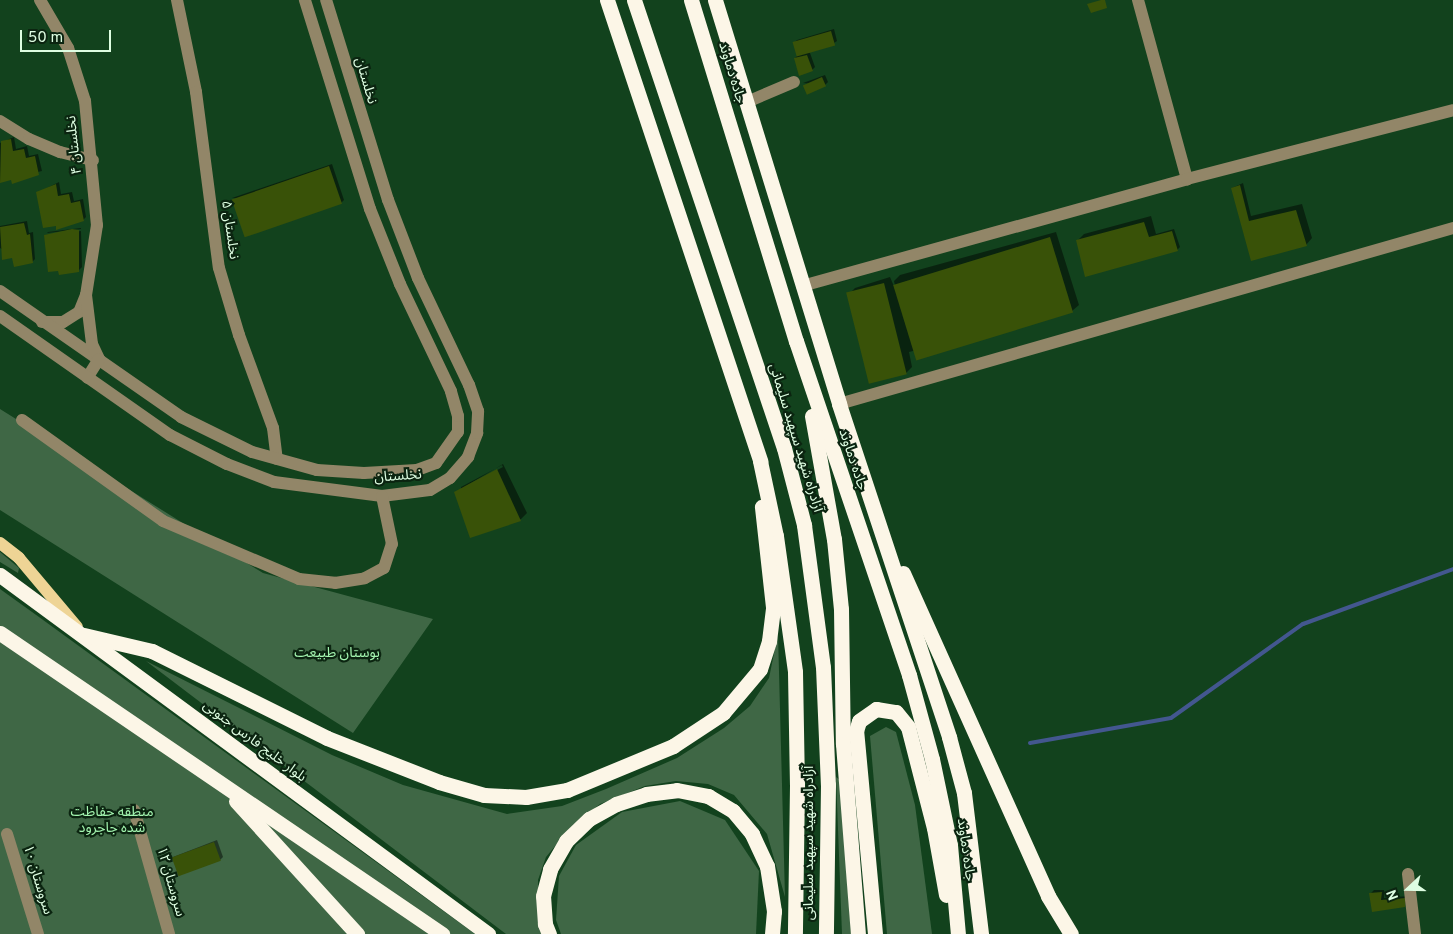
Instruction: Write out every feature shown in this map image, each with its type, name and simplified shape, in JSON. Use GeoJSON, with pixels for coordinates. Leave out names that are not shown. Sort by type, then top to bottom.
{"type":"FeatureCollection","features":[{"type":"Feature","properties":{"kind":"highway","name":"آزادراه شهید سپهبد سلیمانی"},"geometry":{"type":"LineString","coordinates":[[607,0],[760,461],[788,606],[795,672],[795,932]]}},
{"type":"Feature","properties":{"kind":"highway","name":"آزادراه شهید سپهبد سلیمانی"},"geometry":{"type":"LineString","coordinates":[[634,0],[784,448],[804,525],[823,667],[828,785],[826,934]]}},
{"type":"Feature","properties":{"kind":"highway","name":"جاده دماوند"},"geometry":{"type":"LineString","coordinates":[[691,0],[796,341],[909,675],[932,758],[950,845],[958,934]]}},
{"type":"Feature","properties":{"kind":"highway","name":"جاده دماوند"},"geometry":{"type":"LineString","coordinates":[[715,0],[839,404],[950,737],[964,794],[981,934]]}},
{"type":"Feature","properties":{"kind":"highway"},"geometry":{"type":"LineString","coordinates":[[796,341],[834,540],[841,609],[844,744],[858,934]]}},
{"type":"Feature","properties":{"kind":"highway"},"geometry":{"type":"LineString","coordinates":[[84,635],[152,651],[327,738],[439,782],[484,796],[526,797],[567,790],[673,746],[723,713],[760,669],[769,640],[773,607],[760,461]]}},
{"type":"Feature","properties":{"kind":"highway"},"geometry":{"type":"LineString","coordinates":[[876,517],[943,656],[1048,896],[1071,934]]}},
{"type":"Feature","properties":{"kind":"highway","name":"بلوار خلیج فارس جنوبی"},"geometry":{"type":"LineString","coordinates":[[0,575],[488,934]]}},
{"type":"Feature","properties":{"kind":"highway"},"geometry":{"type":"LineString","coordinates":[[0,633],[442,934]]}},
{"type":"Feature","properties":{"kind":"highway"},"geometry":{"type":"LineString","coordinates":[[875,934],[856,731],[866,713],[886,708],[899,715],[908,727],[934,828],[954,934]]}},
{"type":"Feature","properties":{"kind":"highway"},"geometry":{"type":"LineString","coordinates":[[220,783],[357,934]]}},
{"type":"Feature","properties":{"kind":"highway"},"geometry":{"type":"LineString","coordinates":[[549,934],[545,924],[543,896],[550,869],[566,841],[589,819],[616,804],[646,794],[677,790],[708,796],[733,811],[752,834],[767,866],[774,911],[772,934]]}},
{"type":"Feature","properties":{"kind":"main road"},"geometry":{"type":"LineString","coordinates":[[0,543],[19,558],[84,635]]}},
{"type":"Feature","properties":{"kind":"street","name":"نخلستان ۴"},"geometry":{"type":"LineString","coordinates":[[40,0],[68,48],[85,101],[93,160],[97,224],[86,295]]}},
{"type":"Feature","properties":{"kind":"street","name":"نخلستان ۵"},"geometry":{"type":"LineString","coordinates":[[177,0],[196,92],[219,268],[239,335],[273,428],[277,459]]}},
{"type":"Feature","properties":{"kind":"street","name":"نخلستان"},"geometry":{"type":"LineString","coordinates":[[0,291],[181,417],[215,436],[277,459],[317,470],[364,473],[417,470],[436,463],[458,432],[458,416],[451,392],[400,284],[370,209],[305,0]]}},
{"type":"Feature","properties":{"kind":"street","name":"نخلستان"},"geometry":{"type":"LineString","coordinates":[[0,316],[170,435],[227,464],[274,482],[382,496],[430,490],[450,478],[468,457],[477,433],[478,411],[469,384],[418,278],[388,200],[326,0]]}},
{"type":"Feature","properties":{"kind":"street"},"geometry":{"type":"LineString","coordinates":[[1138,0],[1187,179]]}},
{"type":"Feature","properties":{"kind":"street"},"geometry":{"type":"LineString","coordinates":[[746,102],[794,82]]}},
{"type":"Feature","properties":{"kind":"street"},"geometry":{"type":"LineString","coordinates":[[802,286],[1187,179],[1453,110]]}},
{"type":"Feature","properties":{"kind":"street"},"geometry":{"type":"LineString","coordinates":[[0,121],[29,139],[60,152],[93,160]]}},
{"type":"Feature","properties":{"kind":"street"},"geometry":{"type":"LineString","coordinates":[[839,404],[1453,228]]}},
{"type":"Feature","properties":{"kind":"street"},"geometry":{"type":"LineString","coordinates":[[42,322],[63,322],[79,312],[86,295]]}},
{"type":"Feature","properties":{"kind":"street"},"geometry":{"type":"LineString","coordinates":[[86,295],[92,344],[99,360],[87,378]]}},
{"type":"Feature","properties":{"kind":"street"},"geometry":{"type":"LineString","coordinates":[[22,420],[163,521],[299,578],[335,583],[365,578],[384,568],[392,544],[382,496]]}},
{"type":"Feature","properties":{"kind":"street","name":"سروستان ۱۲"},"geometry":{"type":"LineString","coordinates":[[134,810],[169,934]]}},
{"type":"Feature","properties":{"kind":"street","name":"سروستان ۱۰"},"geometry":{"type":"LineString","coordinates":[[7,834],[38,934]]}},
{"type":"Feature","properties":{"kind":"street"},"geometry":{"type":"LineString","coordinates":[[1408,874],[1415,934]]}},
{"type":"Feature","properties":{"kind":"green space","name":"بوستان طبیعت"},"geometry":{"type":"Polygon","coordinates":[[[0,409],[263,573],[433,619],[353,733],[0,510],[0,409]]]}},
{"type":"Feature","properties":{"kind":"green space"},"geometry":{"type":"Polygon","coordinates":[[[0,552],[19,568],[18,573],[0,562],[0,552]]]}},
{"type":"Feature","properties":{"kind":"green space","name":"منطقه حفاظت شده جاجرود"},"geometry":{"type":"Polygon","coordinates":[[[0,589],[39,617],[475,934],[0,934],[0,589]]]}},
{"type":"Feature","properties":{"kind":"green space"},"geometry":{"type":"Polygon","coordinates":[[[778,634],[785,897],[767,834],[734,795],[708,784],[676,781],[645,786],[600,804],[571,827],[546,857],[538,880],[538,912],[544,934],[506,934],[146,661],[332,755],[403,785],[507,814],[562,806],[606,789],[677,758],[724,728],[750,706],[769,678],[778,634]]]}},
{"type":"Feature","properties":{"kind":"green space"},"geometry":{"type":"Polygon","coordinates":[[[886,727],[896,732],[915,805],[932,934],[887,934],[870,736],[886,727]]]}},
{"type":"Feature","properties":{"kind":"green space"},"geometry":{"type":"Polygon","coordinates":[[[836,777],[840,780],[851,934],[842,934],[836,777]]]}},
{"type":"Feature","properties":{"kind":"green space"},"geometry":{"type":"Polygon","coordinates":[[[680,801],[725,820],[759,871],[756,934],[561,934],[556,920],[559,876],[576,845],[622,812],[680,801]]]}},
{"type":"Feature","properties":{"kind":"building"},"geometry":{"type":"Polygon","coordinates":[[[1105,0],[1107,8],[1091,13],[1087,4],[1105,0]]]}},
{"type":"Feature","properties":{"kind":"building"},"geometry":{"type":"Polygon","coordinates":[[[831,31],[835,45],[797,56],[793,42],[831,31]]]}},
{"type":"Feature","properties":{"kind":"building"},"geometry":{"type":"Polygon","coordinates":[[[807,55],[813,71],[799,76],[794,58],[807,55]]]}},
{"type":"Feature","properties":{"kind":"building"},"geometry":{"type":"Polygon","coordinates":[[[822,77],[826,86],[807,95],[803,86],[822,77]]]}},
{"type":"Feature","properties":{"kind":"building"},"geometry":{"type":"Polygon","coordinates":[[[11,139],[13,151],[24,149],[26,158],[35,156],[39,175],[12,184],[11,180],[0,183],[1,141],[11,139]]]}},
{"type":"Feature","properties":{"kind":"building"},"geometry":{"type":"Polygon","coordinates":[[[329,166],[342,204],[245,237],[232,200],[329,166]]]}},
{"type":"Feature","properties":{"kind":"building"},"geometry":{"type":"Polygon","coordinates":[[[56,184],[58,196],[69,194],[71,203],[80,201],[84,221],[56,230],[56,226],[43,228],[36,192],[56,184]]]}},
{"type":"Feature","properties":{"kind":"building"},"geometry":{"type":"Polygon","coordinates":[[[1240,185],[1249,221],[1296,210],[1307,246],[1251,261],[1231,188],[1240,185]]]}},
{"type":"Feature","properties":{"kind":"building"},"geometry":{"type":"Polygon","coordinates":[[[1144,222],[1149,237],[1172,231],[1178,251],[1085,277],[1076,240],[1144,222]]]}},
{"type":"Feature","properties":{"kind":"building"},"geometry":{"type":"Polygon","coordinates":[[[24,223],[27,235],[30,234],[33,263],[14,267],[12,258],[2,260],[0,227],[24,223]]]}},
{"type":"Feature","properties":{"kind":"building"},"geometry":{"type":"Polygon","coordinates":[[[72,229],[79,230],[79,272],[59,275],[58,271],[48,272],[44,235],[72,229]]]}},
{"type":"Feature","properties":{"kind":"building"},"geometry":{"type":"Polygon","coordinates":[[[1050,237],[1073,313],[916,360],[893,285],[1050,237]]]}},
{"type":"Feature","properties":{"kind":"building"},"geometry":{"type":"Polygon","coordinates":[[[884,283],[907,374],[869,384],[846,292],[884,283]]]}},
{"type":"Feature","properties":{"kind":"building"},"geometry":{"type":"Polygon","coordinates":[[[497,469],[521,521],[470,538],[454,492],[497,469]]]}},
{"type":"Feature","properties":{"kind":"building"},"geometry":{"type":"Polygon","coordinates":[[[214,842],[221,861],[179,876],[172,857],[214,842]]]}},
{"type":"Feature","properties":{"kind":"building"},"geometry":{"type":"Polygon","coordinates":[[[1382,892],[1381,900],[1406,898],[1405,907],[1372,912],[1369,893],[1382,892]]]}},
{"type":"Feature","properties":{"kind":"waterway"},"geometry":{"type":"LineString","coordinates":[[1030,743],[1171,718],[1303,624],[1453,569]]}}]}
